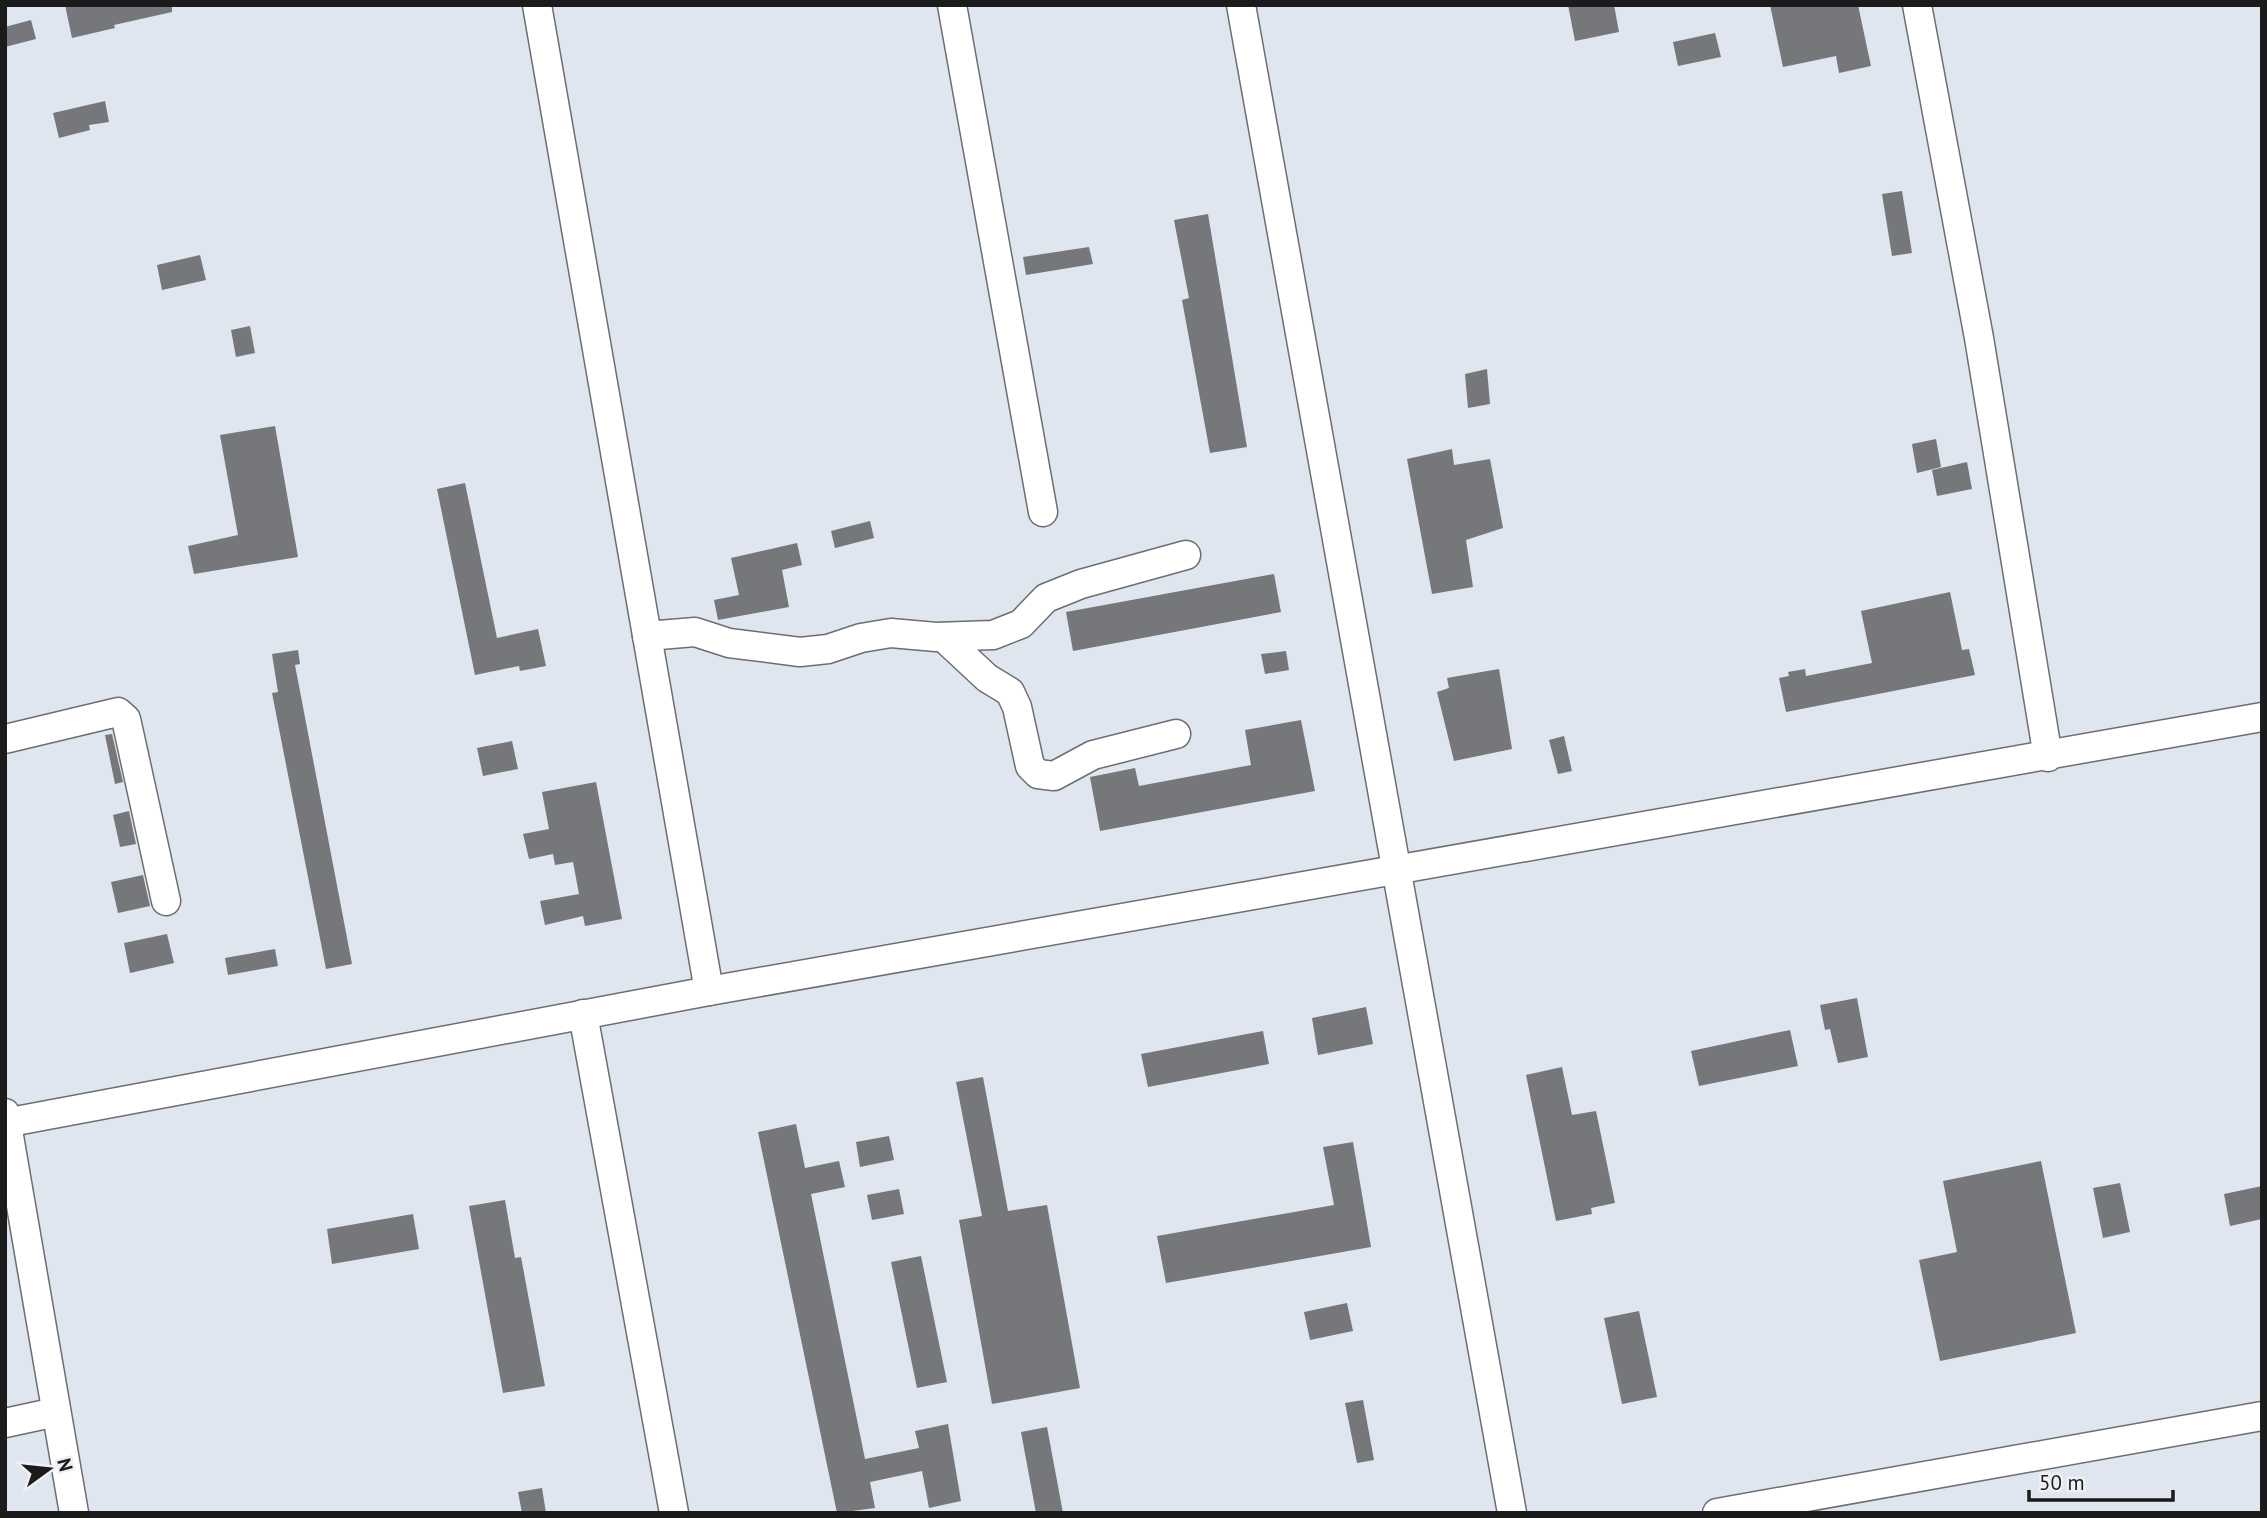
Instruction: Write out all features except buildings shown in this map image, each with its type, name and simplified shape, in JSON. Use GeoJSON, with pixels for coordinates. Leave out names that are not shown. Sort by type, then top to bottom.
{"type":"FeatureCollection","features":[{"type":"Feature","properties":{"kind":"lane"},"geometry":{"type":"LineString","coordinates":[[537,5],[709,991]]}},
{"type":"Feature","properties":{"kind":"lane"},"geometry":{"type":"LineString","coordinates":[[952,5],[1043,512]]}},
{"type":"Feature","properties":{"kind":"lane"},"geometry":{"type":"LineString","coordinates":[[1241,5],[1512,1513]]}},
{"type":"Feature","properties":{"kind":"lane"},"geometry":{"type":"LineString","coordinates":[[1917,5],[1979,338],[2048,757]]}},
{"type":"Feature","properties":{"kind":"lane"},"geometry":{"type":"LineString","coordinates":[[646,636],[695,632],[729,643],[800,652],[891,633],[943,637],[993,635],[1021,624],[1046,598],[1081,584],[1186,555]]}},
{"type":"Feature","properties":{"kind":"lane"},"geometry":{"type":"LineString","coordinates":[[943,637],[987,678],[1010,692],[1017,707],[1030,766],[1038,774],[1054,776],[1093,755],[1176,734]]}},
{"type":"Feature","properties":{"kind":"lane"},"geometry":{"type":"LineString","coordinates":[[5,740],[118,712],[126,719],[166,901]]}},
{"type":"Feature","properties":{"kind":"lane"},"geometry":{"type":"LineString","coordinates":[[74,1513],[6,1120],[1395,867],[2048,757],[2262,717]]}},
{"type":"Feature","properties":{"kind":"lane"},"geometry":{"type":"LineString","coordinates":[[583,1014],[674,1513]]}},
{"type":"Feature","properties":{"kind":"lane"},"geometry":{"type":"LineString","coordinates":[[5,1423],[56,1412]]}},
{"type":"Feature","properties":{"kind":"lane"},"geometry":{"type":"LineString","coordinates":[[1717,1513],[2262,1416]]}},
{"type":"Feature","properties":{"kind":"shaded area"},"geometry":{"type":"Polygon","coordinates":[[[5,5],[2262,5],[2262,1513],[5,1513],[5,5]]]}}]}
